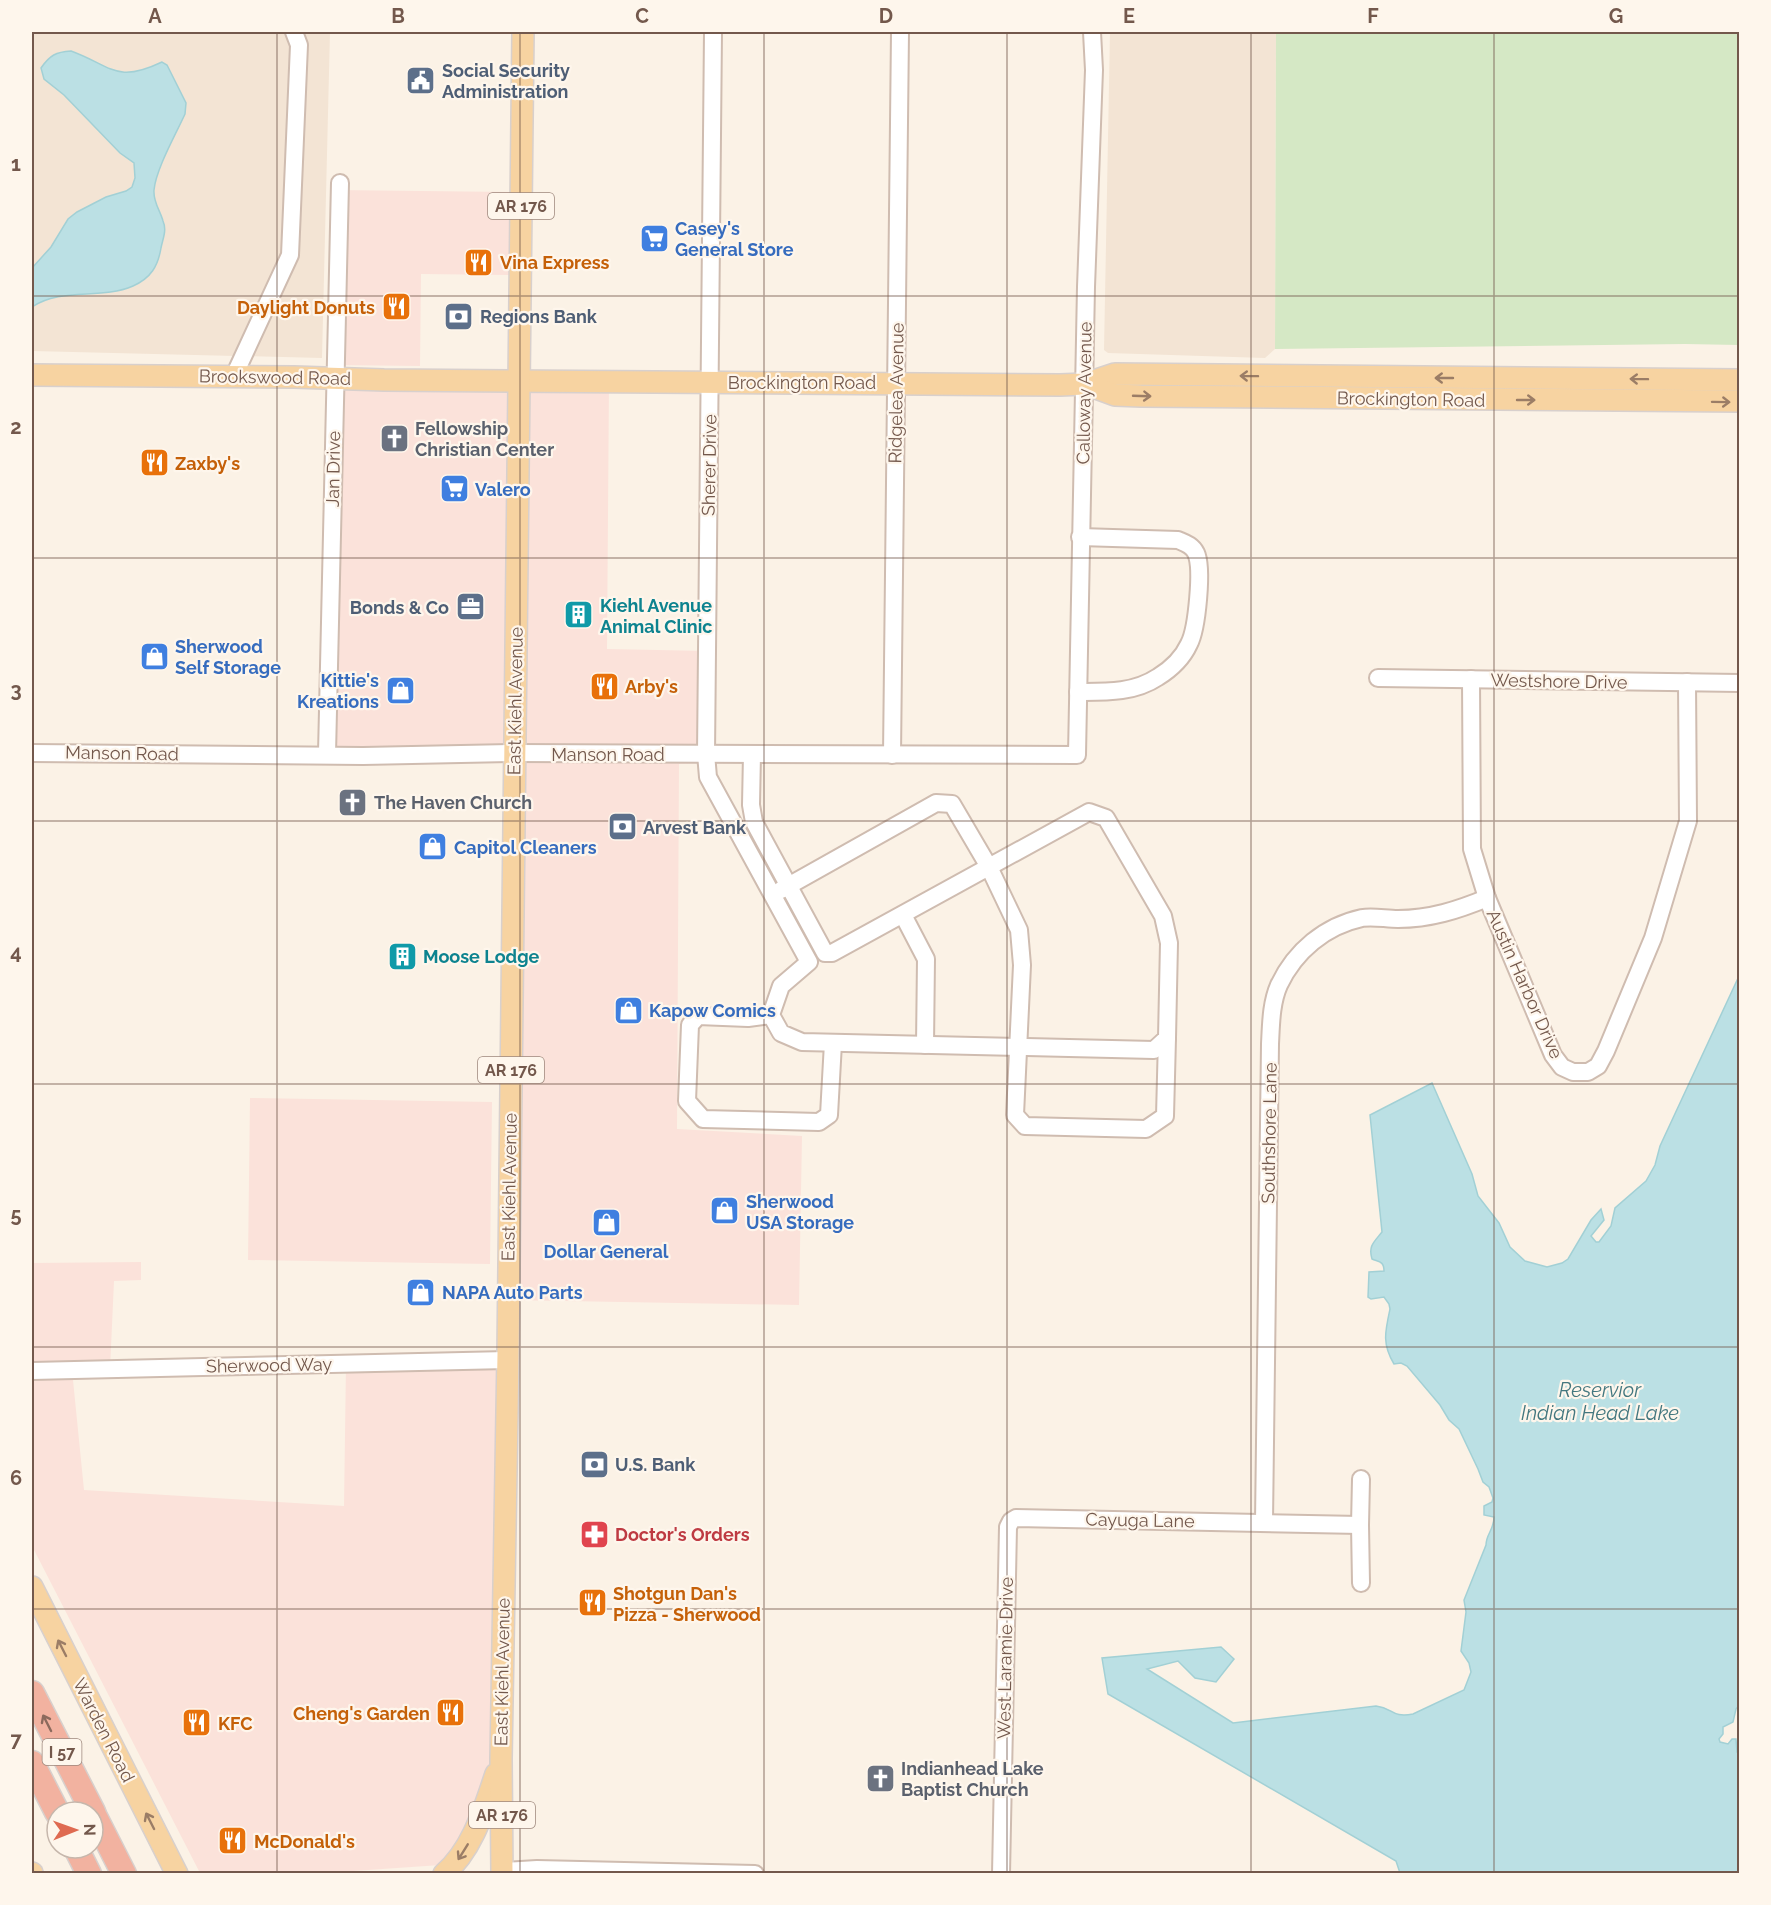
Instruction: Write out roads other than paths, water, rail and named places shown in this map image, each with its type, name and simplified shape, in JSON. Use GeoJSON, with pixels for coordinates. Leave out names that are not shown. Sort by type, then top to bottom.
{"type":"FeatureCollection","features":[{"type":"Feature","properties":{"kind":"highway","name":"I 57"},"geometry":{"type":"LineString","coordinates":[[32,1693],[86,1800]]}},
{"type":"Feature","properties":{"kind":"highway","name":"I 57"},"geometry":{"type":"LineString","coordinates":[[32,1762],[51,1800]]}},
{"type":"Feature","properties":{"kind":"highway","name":"I 57"},"geometry":{"type":"LineString","coordinates":[[105,1837],[124,1874]]}},
{"type":"Feature","properties":{"kind":"highway"},"geometry":{"type":"LineString","coordinates":[[82,1860],[89,1874]]}},
{"type":"Feature","properties":{"kind":"main road","name":"East Kiehl Avenue"},"geometry":{"type":"LineString","coordinates":[[498,1873],[507,1360],[523,32]]}},
{"type":"Feature","properties":{"kind":"main road","name":"Brockington Road"},"geometry":{"type":"LineString","coordinates":[[518,380],[1085,384],[1115,374],[1740,380]]}},
{"type":"Feature","properties":{"kind":"main road","name":"Brookswood Road"},"geometry":{"type":"LineString","coordinates":[[32,375],[518,380]]}},
{"type":"Feature","properties":{"kind":"main road","name":"Brockington Road"},"geometry":{"type":"LineString","coordinates":[[1085,384],[1115,395],[1176,397],[1740,401]]}},
{"type":"Feature","properties":{"kind":"main road","name":"Warden Road"},"geometry":{"type":"LineString","coordinates":[[32,1587],[177,1874]]}},
{"type":"Feature","properties":{"kind":"main road"},"geometry":{"type":"LineString","coordinates":[[444,1874],[455,1864],[472,1837],[485,1808],[501,1759]]}},
{"type":"Feature","properties":{"kind":"street"},"geometry":{"type":"LineString","coordinates":[[234,376],[290,255],[298,45],[294,32]]}},
{"type":"Feature","properties":{"kind":"street","name":"Sherer Drive"},"geometry":{"type":"LineString","coordinates":[[713,32],[706,754],[708,777],[809,962]]}},
{"type":"Feature","properties":{"kind":"street","name":"Ridgelea Avenue"},"geometry":{"type":"LineString","coordinates":[[892,755],[900,32]]}},
{"type":"Feature","properties":{"kind":"street","name":"Calloway Avenue"},"geometry":{"type":"LineString","coordinates":[[1077,755],[1080,537],[1094,70],[1092,32]]}},
{"type":"Feature","properties":{"kind":"street","name":"Jan Drive"},"geometry":{"type":"LineString","coordinates":[[327,754],[340,183]]}},
{"type":"Feature","properties":{"kind":"street"},"geometry":{"type":"LineString","coordinates":[[1078,692],[1112,692],[1130,689],[1158,677],[1173,666],[1185,652],[1194,632],[1197,616],[1198,561],[1192,547],[1178,540],[1080,537]]}},
{"type":"Feature","properties":{"kind":"street","name":"Westshore Drive"},"geometry":{"type":"LineString","coordinates":[[1378,678],[1740,683]]}},
{"type":"Feature","properties":{"kind":"street","name":"Austin Harbor Drive"},"geometry":{"type":"LineString","coordinates":[[1471,680],[1472,849],[1487,898],[1552,1055],[1562,1067],[1573,1072],[1588,1072],[1598,1066],[1653,938],[1688,821],[1687,682]]}},
{"type":"Feature","properties":{"kind":"street","name":"Manson Road"},"geometry":{"type":"LineString","coordinates":[[32,753],[401,756],[514,753],[1077,755]]}},
{"type":"Feature","properties":{"kind":"street"},"geometry":{"type":"LineString","coordinates":[[752,754],[750,805],[754,822],[825,953]]}},
{"type":"Feature","properties":{"kind":"street"},"geometry":{"type":"LineString","coordinates":[[771,1015],[781,986],[809,962],[825,953],[832,953],[903,915],[989,867],[1089,812],[1106,818],[1162,916],[1169,943],[1165,1116],[1146,1129],[1025,1126],[1015,1116],[1022,965],[1019,930],[989,867],[952,804],[936,803],[772,895]]}},
{"type":"Feature","properties":{"kind":"street"},"geometry":{"type":"LineString","coordinates":[[726,811],[750,805]]}},
{"type":"Feature","properties":{"kind":"street"},"geometry":{"type":"LineString","coordinates":[[744,843],[761,834]]}},
{"type":"Feature","properties":{"kind":"street","name":"Southshore Lane"},"geometry":{"type":"LineString","coordinates":[[1264,1522],[1270,1044],[1272,1016],[1279,987],[1293,963],[1311,942],[1335,926],[1364,918],[1400,919],[1431,916],[1456,911],[1487,898]]}},
{"type":"Feature","properties":{"kind":"street"},"geometry":{"type":"LineString","coordinates":[[903,915],[926,959],[925,1045]]}},
{"type":"Feature","properties":{"kind":"street"},"geometry":{"type":"LineString","coordinates":[[771,1015],[782,1033],[802,1042],[1154,1050],[1167,1038]]}},
{"type":"Feature","properties":{"kind":"street"},"geometry":{"type":"LineString","coordinates":[[771,1015],[748,1018],[698,1016],[690,1025],[687,1101],[703,1119],[819,1122],[829,1115],[833,1043]]}},
{"type":"Feature","properties":{"kind":"street","name":"Sherwood Way"},"geometry":{"type":"LineString","coordinates":[[32,1371],[507,1360]]}},
{"type":"Feature","properties":{"kind":"street"},"geometry":{"type":"LineString","coordinates":[[1360,1583],[1361,1479]]}},
{"type":"Feature","properties":{"kind":"street","name":"Cayuga Lane"},"geometry":{"type":"LineString","coordinates":[[1016,1518],[1360,1525]]}},
{"type":"Feature","properties":{"kind":"street","name":"West Laramie Drive"},"geometry":{"type":"LineString","coordinates":[[1001,1874],[1008,1527],[1016,1518]]}},
{"type":"Feature","properties":{"kind":"street"},"geometry":{"type":"LineString","coordinates":[[498,1873],[537,1869],[754,1874]]}},
{"type":"Feature","properties":{"kind":"water"},"geometry":{"type":"Polygon","coordinates":[[[71,51],[106,67],[124,72],[134,72],[162,62],[167,65],[186,103],[185,114],[162,162],[154,190],[165,231],[153,271],[139,283],[121,290],[56,297],[32,307],[32,268],[51,247],[68,219],[106,197],[126,191],[132,187],[135,178],[134,163],[120,153],[64,95],[44,79],[41,68],[47,60],[57,53],[71,51]]]}},
{"type":"Feature","properties":{"kind":"water","name":"Reservior Indian Head Lake"},"geometry":{"type":"Polygon","coordinates":[[[1739,976],[1740,1602],[1738,1604],[1740,1608],[1740,1704],[1736,1709],[1733,1722],[1723,1727],[1723,1734],[1719,1739],[1720,1742],[1728,1744],[1732,1739],[1736,1739],[1739,1755],[1739,1873],[1400,1873],[1396,1861],[1108,1694],[1102,1658],[1221,1647],[1234,1659],[1216,1682],[1195,1678],[1178,1661],[1147,1669],[1233,1723],[1376,1706],[1400,1715],[1413,1714],[1464,1690],[1471,1672],[1469,1663],[1461,1651],[1466,1612],[1464,1600],[1493,1525],[1494,1517],[1484,1515],[1484,1506],[1492,1502],[1493,1498],[1489,1487],[1483,1482],[1459,1429],[1449,1420],[1440,1405],[1407,1366],[1401,1363],[1394,1364],[1390,1357],[1386,1344],[1389,1304],[1384,1297],[1371,1299],[1368,1297],[1369,1272],[1384,1271],[1382,1264],[1372,1259],[1371,1255],[1372,1244],[1382,1232],[1370,1115],[1432,1083],[1472,1174],[1478,1196],[1499,1223],[1510,1247],[1525,1261],[1547,1267],[1562,1263],[1568,1259],[1591,1220],[1601,1209],[1604,1220],[1591,1236],[1596,1242],[1599,1242],[1611,1226],[1615,1208],[1646,1181],[1739,976]]]}},
{"type":"Feature","properties":{"kind":"place","name":"Social Security Administration"},"geometry":{"type":"Point","coordinates":[421,80]}},
{"type":"Feature","properties":{"kind":"place","name":"Casey's General Store"},"geometry":{"type":"Point","coordinates":[654,238]}},
{"type":"Feature","properties":{"kind":"place","name":"Vina Express"},"geometry":{"type":"Point","coordinates":[479,262]}},
{"type":"Feature","properties":{"kind":"place","name":"Daylight Donuts"},"geometry":{"type":"Point","coordinates":[396,307]}},
{"type":"Feature","properties":{"kind":"place","name":"Regions Bank"},"geometry":{"type":"Point","coordinates":[459,316]}},
{"type":"Feature","properties":{"kind":"place","name":"Fellowship Christian Center"},"geometry":{"type":"Point","coordinates":[394,438]}},
{"type":"Feature","properties":{"kind":"place","name":"Zaxby's"},"geometry":{"type":"Point","coordinates":[154,463]}},
{"type":"Feature","properties":{"kind":"place","name":"Valero"},"geometry":{"type":"Point","coordinates":[454,489]}},
{"type":"Feature","properties":{"kind":"place","name":"Bonds & Co"},"geometry":{"type":"Point","coordinates":[470,607]}},
{"type":"Feature","properties":{"kind":"place","name":"Kiehl Avenue Animal Clinic"},"geometry":{"type":"Point","coordinates":[579,615]}},
{"type":"Feature","properties":{"kind":"place","name":"Sherwood Self Storage"},"geometry":{"type":"Point","coordinates":[154,656]}},
{"type":"Feature","properties":{"kind":"place","name":"Arby's"},"geometry":{"type":"Point","coordinates":[604,686]}},
{"type":"Feature","properties":{"kind":"place","name":"Kittie's Kreations"},"geometry":{"type":"Point","coordinates":[400,690]}},
{"type":"Feature","properties":{"kind":"place","name":"The Haven Church"},"geometry":{"type":"Point","coordinates":[353,802]}},
{"type":"Feature","properties":{"kind":"place","name":"Arvest Bank"},"geometry":{"type":"Point","coordinates":[622,827]}},
{"type":"Feature","properties":{"kind":"place","name":"Capitol Cleaners"},"geometry":{"type":"Point","coordinates":[433,847]}},
{"type":"Feature","properties":{"kind":"place","name":"Moose Lodge"},"geometry":{"type":"Point","coordinates":[402,956]}},
{"type":"Feature","properties":{"kind":"place","name":"Kapow Comics"},"geometry":{"type":"Point","coordinates":[628,1010]}},
{"type":"Feature","properties":{"kind":"place","name":"Sherwood USA Storage"},"geometry":{"type":"Point","coordinates":[725,1211]}},
{"type":"Feature","properties":{"kind":"place","name":"Dollar General"},"geometry":{"type":"Point","coordinates":[606,1222]}},
{"type":"Feature","properties":{"kind":"place","name":"NAPA Auto Parts"},"geometry":{"type":"Point","coordinates":[421,1292]}},
{"type":"Feature","properties":{"kind":"place","name":"U.S. Bank"},"geometry":{"type":"Point","coordinates":[594,1464]}},
{"type":"Feature","properties":{"kind":"place","name":"Doctor's Orders"},"geometry":{"type":"Point","coordinates":[594,1534]}},
{"type":"Feature","properties":{"kind":"place","name":"Shotgun Dan's Pizza - Sherwood"},"geometry":{"type":"Point","coordinates":[592,1603]}},
{"type":"Feature","properties":{"kind":"place","name":"Cheng's Garden"},"geometry":{"type":"Point","coordinates":[451,1713]}},
{"type":"Feature","properties":{"kind":"place","name":"KFC"},"geometry":{"type":"Point","coordinates":[197,1723]}},
{"type":"Feature","properties":{"kind":"place","name":"Indianhead Lake Baptist Church"},"geometry":{"type":"Point","coordinates":[880,1778]}},
{"type":"Feature","properties":{"kind":"place","name":"McDonald's"},"geometry":{"type":"Point","coordinates":[233,1841]}}]}
